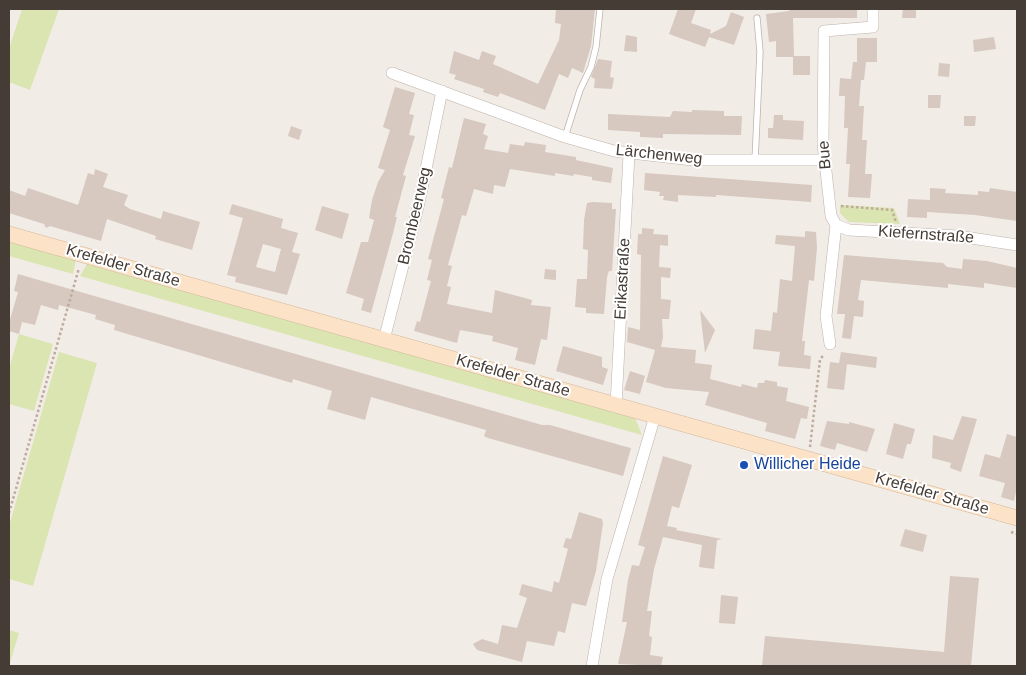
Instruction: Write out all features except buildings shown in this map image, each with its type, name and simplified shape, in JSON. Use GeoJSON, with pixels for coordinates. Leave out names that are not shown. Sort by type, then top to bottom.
{"type":"FeatureCollection","features":[{"type":"Feature","properties":{"kind":"main road","name":"Krefelder Straße"},"geometry":{"type":"LineString","coordinates":[[9,234],[1017,518]]}},
{"type":"Feature","properties":{"kind":"street","name":"Bue"},"geometry":{"type":"LineString","coordinates":[[830,344],[826,316],[836,225],[832,218],[824,160],[824,31],[873,27],[873,9]]}},
{"type":"Feature","properties":{"kind":"street","name":"Lärchenweg"},"geometry":{"type":"LineString","coordinates":[[392,73],[565,137],[629,154],[677,159],[824,160]]}},
{"type":"Feature","properties":{"kind":"street","name":"Brombeerweg"},"geometry":{"type":"LineString","coordinates":[[384,340],[419,203],[442,91]]}},
{"type":"Feature","properties":{"kind":"street","name":"Erikastraße"},"geometry":{"type":"LineString","coordinates":[[616,405],[629,154]]}},
{"type":"Feature","properties":{"kind":"street","name":"Kiefernstraße"},"geometry":{"type":"LineString","coordinates":[[836,225],[849,230],[968,237],[1017,246]]}},
{"type":"Feature","properties":{"kind":"street"},"geometry":{"type":"LineString","coordinates":[[592,666],[607,579],[655,416]]}},
{"type":"Feature","properties":{"kind":"lane"},"geometry":{"type":"LineString","coordinates":[[565,137],[593,60],[600,9]]}},
{"type":"Feature","properties":{"kind":"lane"},"geometry":{"type":"LineString","coordinates":[[755,161],[760,52],[757,18]]}},
{"type":"Feature","properties":{"kind":"path"},"geometry":{"type":"LineString","coordinates":[[830,205],[892,210],[899,233]]}},
{"type":"Feature","properties":{"kind":"path"},"geometry":{"type":"LineString","coordinates":[[9,512],[83,255]]}},
{"type":"Feature","properties":{"kind":"path"},"geometry":{"type":"LineString","coordinates":[[808,459],[820,360],[830,344]]}},
{"type":"Feature","properties":{"kind":"green space"},"geometry":{"type":"Polygon","coordinates":[[[22,9],[59,9],[30,90],[9,82],[9,49],[22,9]]]}},
{"type":"Feature","properties":{"kind":"green space"},"geometry":{"type":"Polygon","coordinates":[[[840,205],[894,208],[900,224],[849,222],[840,213],[840,205]]]}},
{"type":"Feature","properties":{"kind":"green space"},"geometry":{"type":"Polygon","coordinates":[[[9,241],[76,260],[73,274],[9,256],[9,241]]]}},
{"type":"Feature","properties":{"kind":"green space"},"geometry":{"type":"Polygon","coordinates":[[[87,264],[635,418],[642,435],[80,276],[87,264]]]}},
{"type":"Feature","properties":{"kind":"green space"},"geometry":{"type":"Polygon","coordinates":[[[19,334],[53,344],[34,411],[9,404],[9,369],[19,334]]]}},
{"type":"Feature","properties":{"kind":"green space"},"geometry":{"type":"Polygon","coordinates":[[[59,352],[97,363],[33,586],[9,579],[9,526],[59,352]]]}},
{"type":"Feature","properties":{"kind":"green space"},"geometry":{"type":"Polygon","coordinates":[[[9,630],[19,633],[9,666],[9,630]]]}},
{"type":"Feature","properties":{"kind":"place","name":"Willicher Heide"},"geometry":{"type":"Point","coordinates":[744,465]}}]}
